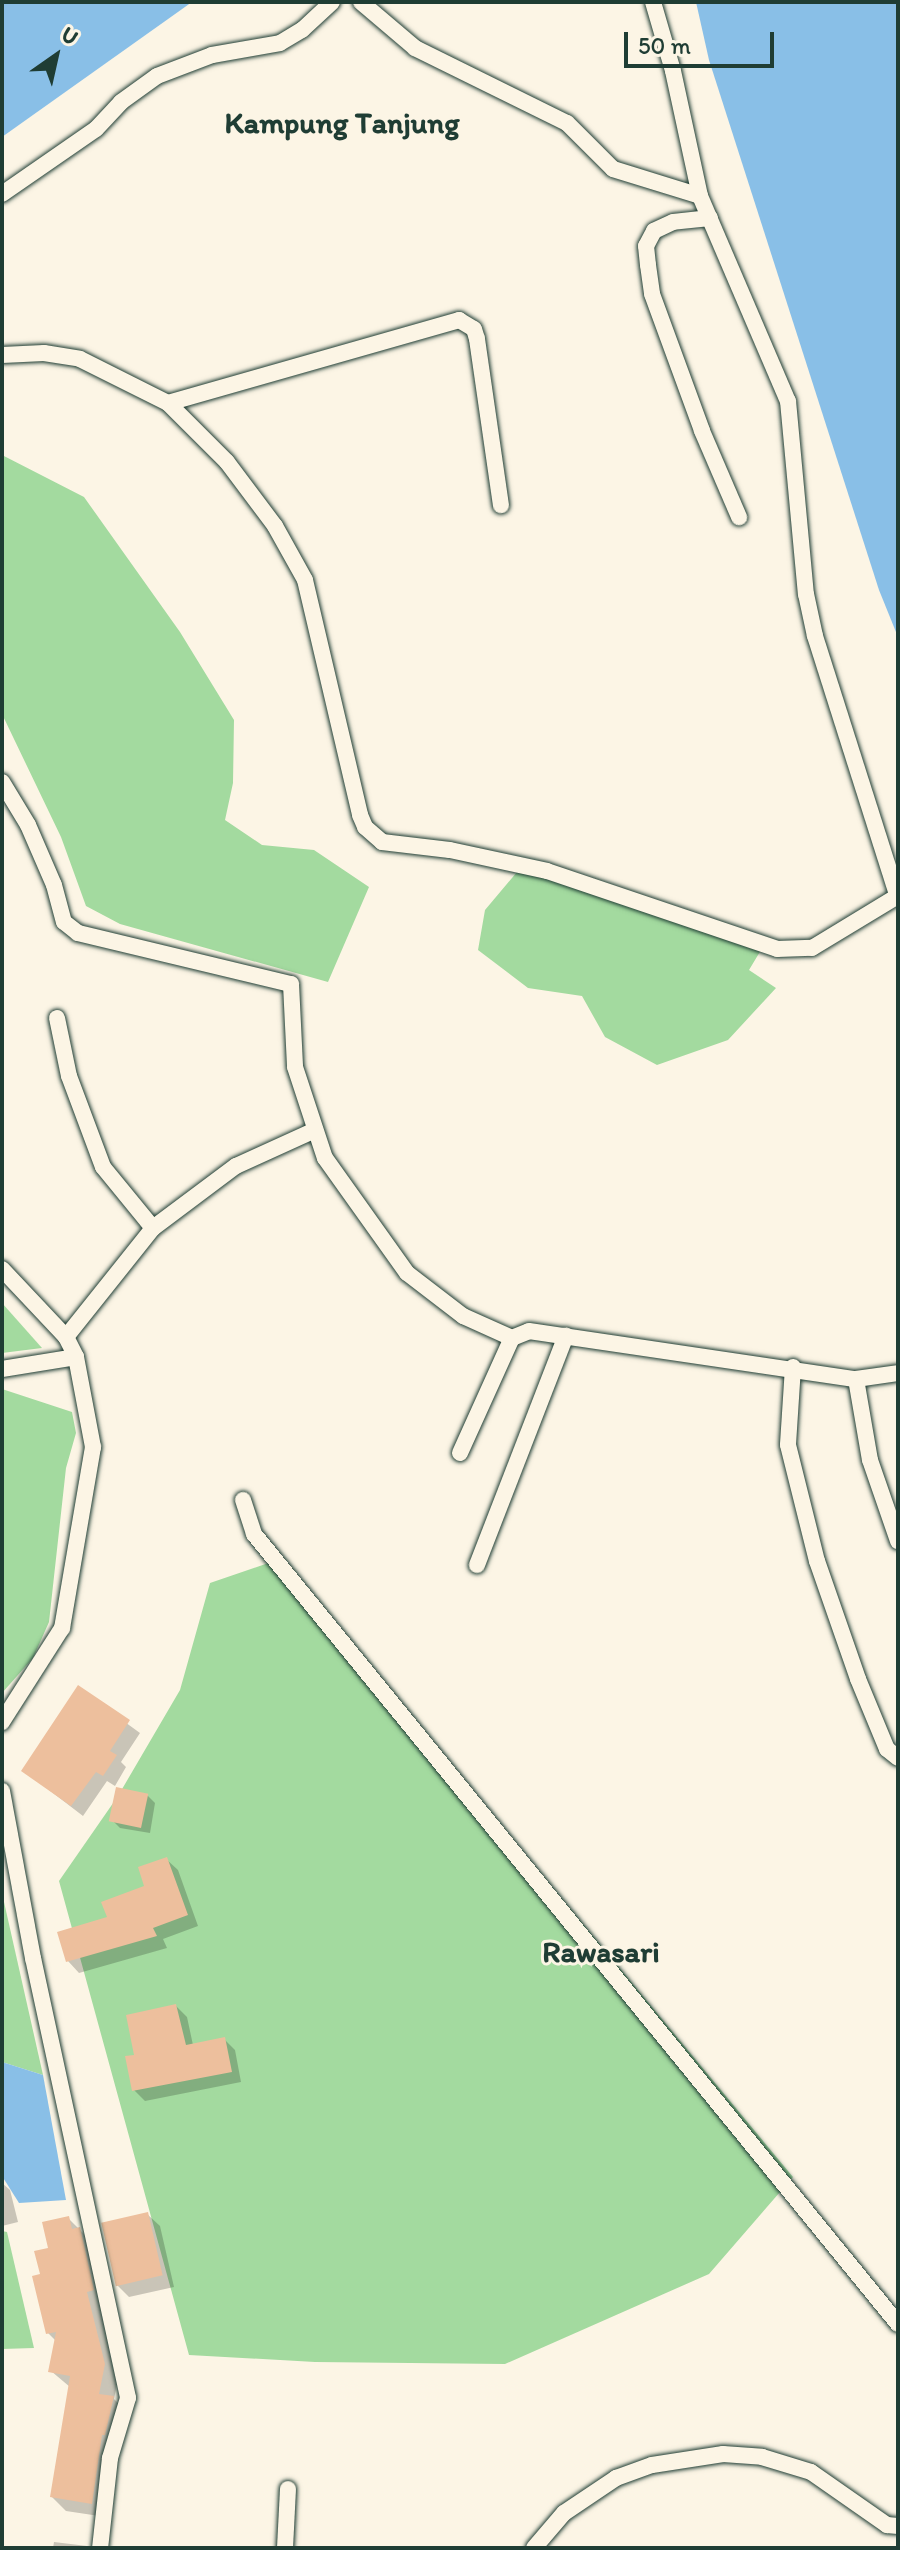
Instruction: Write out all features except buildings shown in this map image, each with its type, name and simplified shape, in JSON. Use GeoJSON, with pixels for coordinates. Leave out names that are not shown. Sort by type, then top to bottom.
{"type":"FeatureCollection","features":[{"type":"Feature","properties":{"kind":"street"},"geometry":{"type":"LineString","coordinates":[[2,194],[96,129],[121,102],[157,76],[212,55],[280,43],[302,30],[332,2]]}},
{"type":"Feature","properties":{"kind":"street"},"geometry":{"type":"LineString","coordinates":[[361,2],[428,56],[567,123],[613,169],[700,196]]}},
{"type":"Feature","properties":{"kind":"street"},"geometry":{"type":"LineString","coordinates":[[2,355],[44,353],[80,359],[168,403],[227,462],[275,526],[305,580],[360,815],[365,827],[382,842],[450,850],[547,871],[786,950],[812,948],[898,897],[815,636],[806,594],[788,401],[700,196],[681,101],[653,2]]}},
{"type":"Feature","properties":{"kind":"street"},"geometry":{"type":"LineString","coordinates":[[710,218],[673,222],[654,231],[646,246],[652,294],[702,431],[739,517]]}},
{"type":"Feature","properties":{"kind":"street"},"geometry":{"type":"LineString","coordinates":[[168,403],[459,320],[474,329],[477,339],[501,505]]}},
{"type":"Feature","properties":{"kind":"street"},"geometry":{"type":"LineString","coordinates":[[2,782],[28,825],[54,885],[64,922],[78,933],[291,984],[295,1067],[325,1158],[407,1273],[463,1316],[512,1338]]}},
{"type":"Feature","properties":{"kind":"street"},"geometry":{"type":"LineString","coordinates":[[57,1018],[69,1076],[103,1167],[153,1228]]}},
{"type":"Feature","properties":{"kind":"street"},"geometry":{"type":"LineString","coordinates":[[66,1337],[153,1228],[236,1166],[315,1130]]}},
{"type":"Feature","properties":{"kind":"street"},"geometry":{"type":"LineString","coordinates":[[2,1269],[66,1337],[76,1357],[93,1447],[62,1628],[2,1722]]}},
{"type":"Feature","properties":{"kind":"street"},"geometry":{"type":"LineString","coordinates":[[460,1453],[512,1338],[529,1331],[793,1367],[856,1379],[898,1373]]}},
{"type":"Feature","properties":{"kind":"street"},"geometry":{"type":"LineString","coordinates":[[477,1565],[566,1336]]}},
{"type":"Feature","properties":{"kind":"street"},"geometry":{"type":"LineString","coordinates":[[2,1369],[76,1357]]}},
{"type":"Feature","properties":{"kind":"street"},"geometry":{"type":"LineString","coordinates":[[793,1367],[788,1445],[817,1561],[858,1679],[887,1749],[898,1758]]}},
{"type":"Feature","properties":{"kind":"street"},"geometry":{"type":"LineString","coordinates":[[856,1379],[860,1418],[870,1460],[898,1541]]}},
{"type":"Feature","properties":{"kind":"street"},"geometry":{"type":"LineString","coordinates":[[243,1500],[254,1534],[898,2324]]}},
{"type":"Feature","properties":{"kind":"street"},"geometry":{"type":"LineString","coordinates":[[2,1791],[33,1958],[128,2398],[110,2458],[100,2548]]}},
{"type":"Feature","properties":{"kind":"street"},"geometry":{"type":"LineString","coordinates":[[534,2548],[564,2513],[616,2478],[652,2465],[723,2454],[762,2457],[811,2472],[887,2525],[898,2526]]}},
{"type":"Feature","properties":{"kind":"street"},"geometry":{"type":"LineString","coordinates":[[285,2548],[288,2489]]}},
{"type":"Feature","properties":{"kind":"green space"},"geometry":{"type":"Polygon","coordinates":[[[2,455],[84,497],[180,632],[234,720],[233,783],[225,820],[262,845],[314,850],[369,887],[328,982],[120,924],[86,906],[61,837],[2,714],[2,455]]]}},
{"type":"Feature","properties":{"kind":"green space"},"geometry":{"type":"Polygon","coordinates":[[[517,872],[553,880],[761,950],[749,970],[776,988],[728,1040],[657,1065],[605,1037],[582,996],[528,988],[478,950],[485,910],[517,872]]]}},
{"type":"Feature","properties":{"kind":"green space"},"geometry":{"type":"Polygon","coordinates":[[[2,1303],[42,1348],[2,1353],[2,1303]]]}},
{"type":"Feature","properties":{"kind":"green space"},"geometry":{"type":"Polygon","coordinates":[[[2,1389],[72,1412],[76,1433],[66,1468],[49,1622],[33,1658],[2,1693],[2,1389]]]}},
{"type":"Feature","properties":{"kind":"green space"},"geometry":{"type":"Polygon","coordinates":[[[280,1559],[793,2177],[709,2274],[505,2364],[315,2362],[189,2355],[59,1881],[118,1796],[180,1690],[210,1583],[280,1559]]]}},
{"type":"Feature","properties":{"kind":"green space"},"geometry":{"type":"Polygon","coordinates":[[[2,1893],[43,2075],[2,2062],[2,1893]]]}},
{"type":"Feature","properties":{"kind":"green space"},"geometry":{"type":"Polygon","coordinates":[[[2,2231],[7,2232],[34,2348],[2,2349],[2,2231]]]}},
{"type":"Feature","properties":{"kind":"water"},"geometry":{"type":"Polygon","coordinates":[[[2,2],[192,2],[2,137],[2,2]]]}},
{"type":"Feature","properties":{"kind":"water"},"geometry":{"type":"Polygon","coordinates":[[[696,2],[898,2],[898,637],[879,590],[709,60],[696,2]]]}},
{"type":"Feature","properties":{"kind":"water"},"geometry":{"type":"Polygon","coordinates":[[[2,2062],[43,2075],[66,2200],[19,2203],[2,2176],[2,2062]]]}},
{"type":"Feature","properties":{"kind":"district","name":"Kampung Tanjung"},"geometry":{"type":"Point","coordinates":[342,123]}},
{"type":"Feature","properties":{"kind":"district","name":"Rawasari"},"geometry":{"type":"Point","coordinates":[601,1952]}}]}
